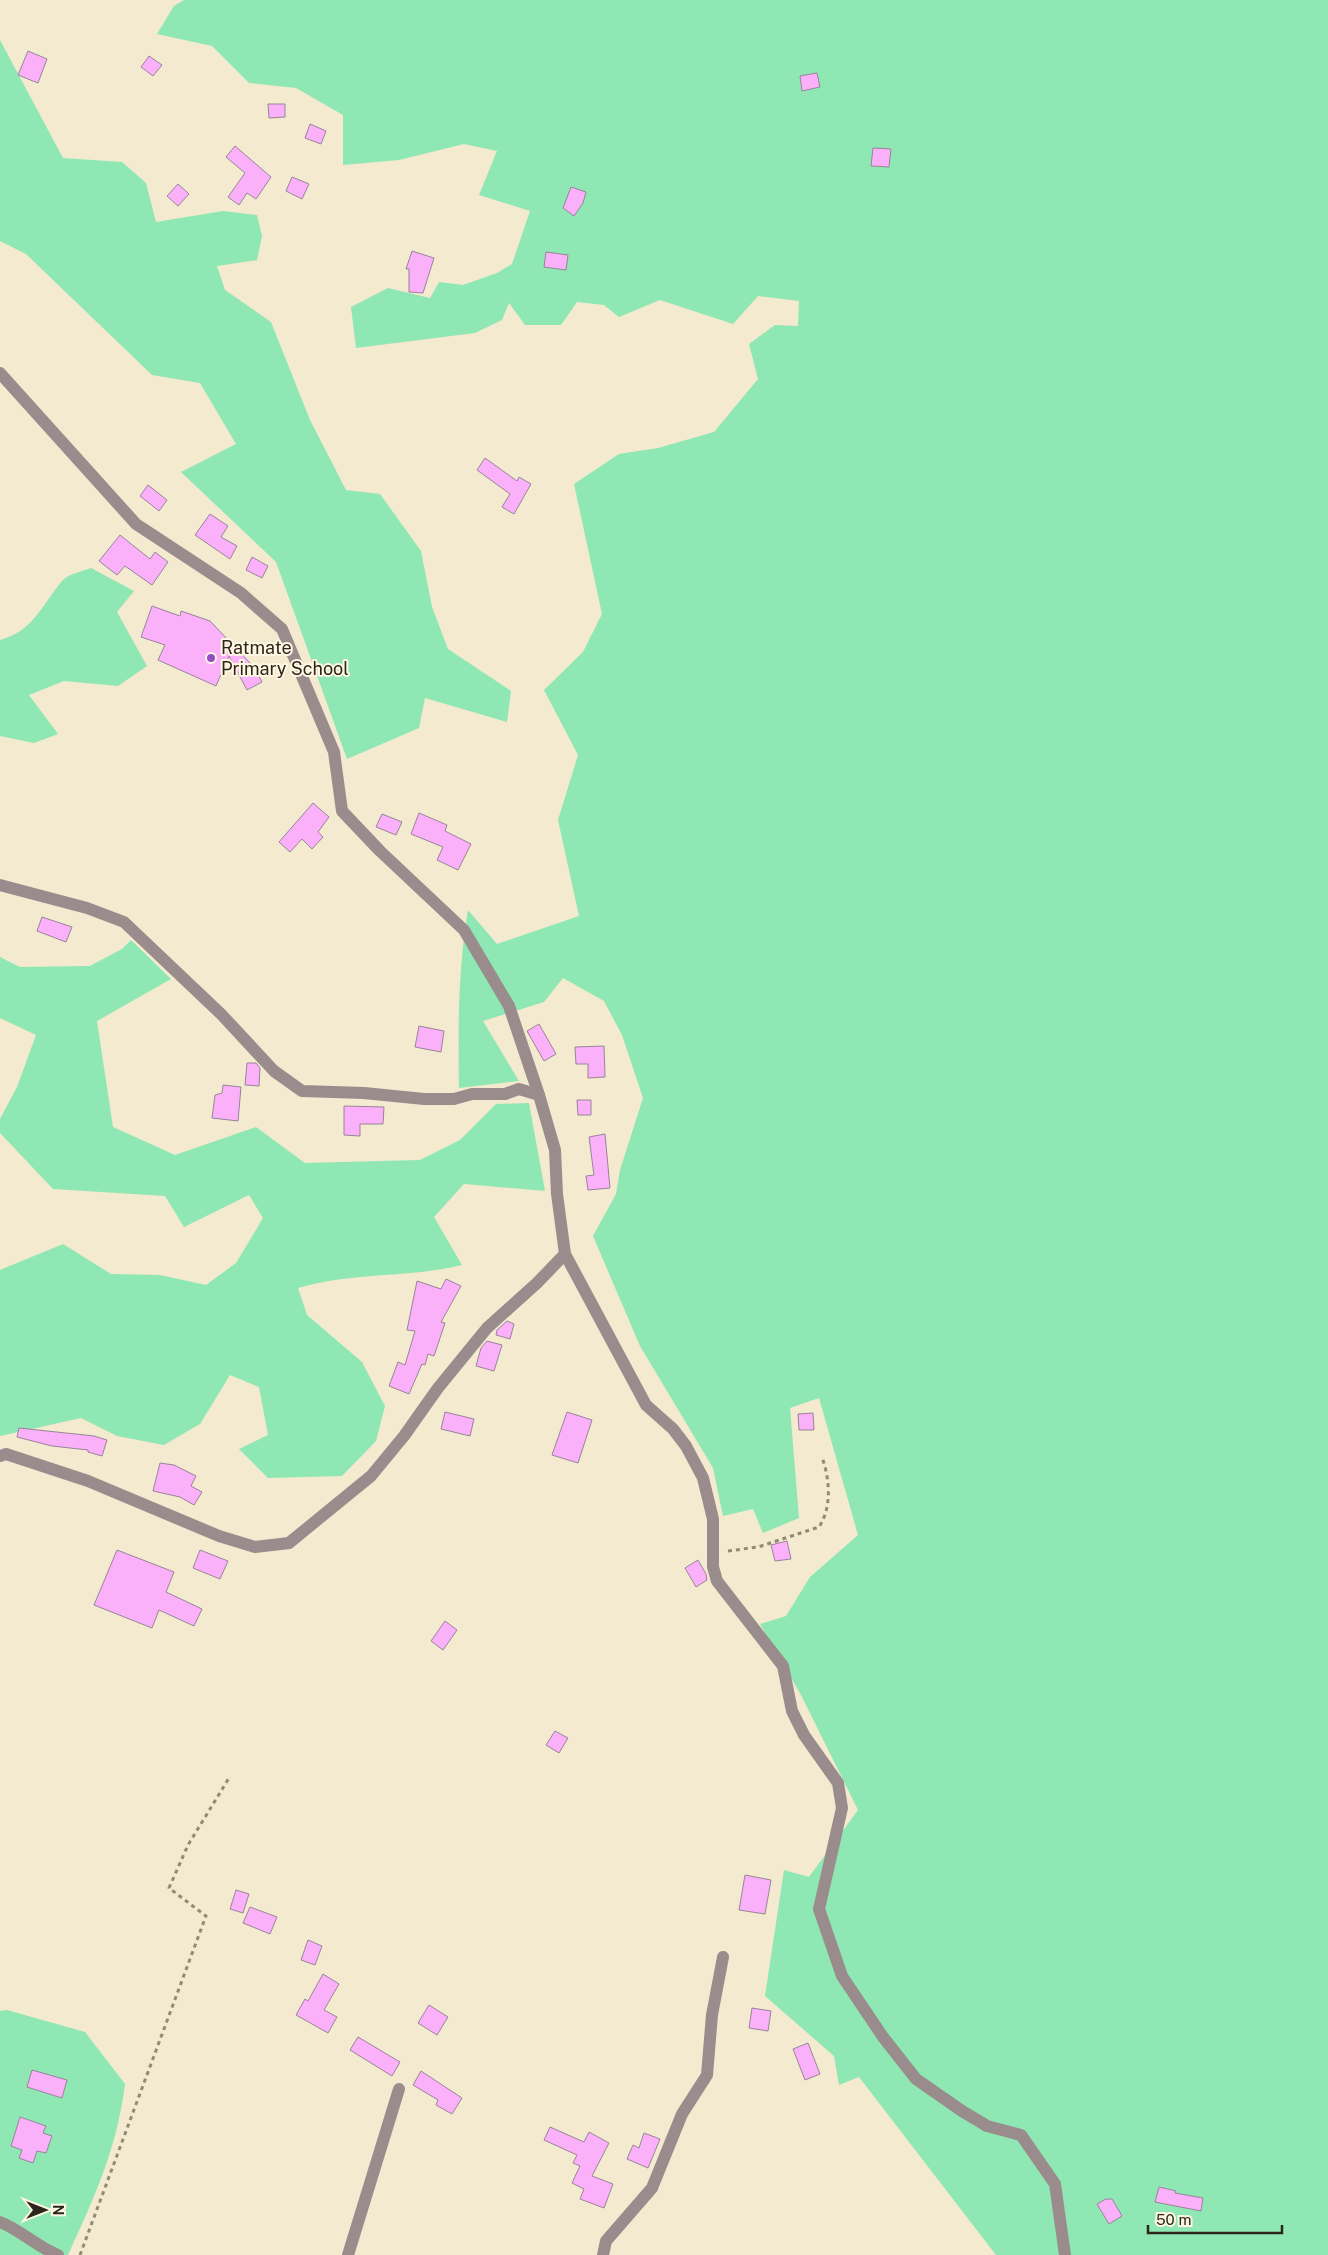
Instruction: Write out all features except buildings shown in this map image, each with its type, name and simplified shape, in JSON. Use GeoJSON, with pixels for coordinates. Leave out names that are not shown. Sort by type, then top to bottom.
{"type":"FeatureCollection","features":[{"type":"Feature","properties":{"kind":"street"},"geometry":{"type":"LineString","coordinates":[[0,373],[136,524],[241,593],[282,629],[334,752],[342,811],[380,851],[464,930],[509,1006],[555,1150],[557,1194],[565,1254],[646,1405],[673,1429],[686,1446],[703,1478],[712,1519],[712,1567],[717,1581],[783,1666],[792,1711],[804,1735],[838,1783],[842,1808],[819,1910],[842,1976],[883,2037],[916,2079],[987,2126],[1021,2135],[1056,2184],[1056,2202],[1065,2255]]}},
{"type":"Feature","properties":{"kind":"street"},"geometry":{"type":"LineString","coordinates":[[0,886],[87,908],[124,922],[221,1014],[274,1071],[302,1091],[364,1093],[424,1099],[454,1099],[472,1094],[504,1094],[519,1089],[539,1096]]}},
{"type":"Feature","properties":{"kind":"street"},"geometry":{"type":"LineString","coordinates":[[0,1456],[6,1454],[88,1481],[228,1539],[255,1546],[289,1543],[371,1476],[404,1436],[438,1388],[487,1328],[537,1283],[565,1254]]}},
{"type":"Feature","properties":{"kind":"street"},"geometry":{"type":"LineString","coordinates":[[603,2255],[606,2241],[652,2188],[682,2114],[707,2075],[712,2015],[723,1957]]}},
{"type":"Feature","properties":{"kind":"street"},"geometry":{"type":"LineString","coordinates":[[348,2255],[400,2089]]}},
{"type":"Feature","properties":{"kind":"street"},"geometry":{"type":"LineString","coordinates":[[0,2222],[46,2251],[58,2255]]}},
{"type":"Feature","properties":{"kind":"path"},"geometry":{"type":"LineString","coordinates":[[712,1553],[758,1547],[819,1527],[827,1515],[827,1473],[822,1457]]}},
{"type":"Feature","properties":{"kind":"path"},"geometry":{"type":"LineString","coordinates":[[80,2255],[206,1916],[169,1888],[188,1845],[229,1778]]}},
{"type":"Feature","properties":{"kind":"green space"},"geometry":{"type":"Polygon","coordinates":[[[184,0],[1328,0],[1328,2255],[996,2255],[859,2077],[839,2085],[834,2056],[765,1996],[784,1870],[809,1877],[858,1810],[801,1695],[760,1624],[786,1616],[810,1577],[858,1535],[819,1398],[790,1408],[799,1518],[763,1533],[753,1509],[723,1516],[713,1468],[640,1346],[593,1236],[616,1194],[620,1170],[643,1098],[622,1035],[604,1001],[563,978],[544,1002],[483,1021],[519,1081],[459,1088],[459,999],[468,910],[497,944],[579,916],[558,820],[578,755],[544,690],[583,652],[602,614],[574,484],[619,454],[658,448],[714,432],[758,379],[749,344],[775,325],[798,326],[799,301],[758,296],[733,324],[660,300],[619,317],[604,305],[577,302],[561,325],[525,325],[509,303],[502,320],[475,333],[356,348],[351,307],[388,288],[430,298],[439,282],[463,285],[497,273],[512,264],[530,211],[479,195],[497,151],[464,144],[399,160],[343,165],[343,115],[296,88],[249,83],[212,46],[157,34],[174,6],[184,0]]]}},
{"type":"Feature","properties":{"kind":"green space"},"geometry":{"type":"Polygon","coordinates":[[[0,40],[63,158],[122,162],[146,183],[156,222],[223,211],[257,215],[262,236],[257,260],[217,266],[225,290],[271,322],[310,420],[346,490],[380,494],[421,551],[432,607],[448,649],[511,691],[507,722],[425,698],[419,728],[347,759],[276,562],[181,472],[236,444],[200,383],[152,375],[26,254],[0,241],[0,40]]]}},
{"type":"Feature","properties":{"kind":"green space"},"geometry":{"type":"Polygon","coordinates":[[[91,568],[134,591],[117,612],[147,666],[118,686],[64,681],[29,695],[58,734],[34,743],[0,736],[0,640],[12,636],[29,623],[63,580],[72,574],[91,568]]]}},
{"type":"Feature","properties":{"kind":"green space"},"geometry":{"type":"Polygon","coordinates":[[[131,940],[171,979],[97,1021],[113,1127],[175,1155],[256,1127],[305,1163],[420,1160],[460,1140],[496,1104],[529,1103],[545,1191],[464,1184],[434,1217],[462,1265],[421,1272],[339,1279],[298,1288],[307,1315],[362,1362],[385,1406],[376,1441],[342,1476],[268,1478],[239,1449],[268,1435],[259,1387],[230,1375],[200,1424],[164,1445],[117,1436],[81,1418],[0,1436],[0,1270],[63,1244],[111,1274],[160,1275],[206,1285],[236,1263],[263,1218],[249,1195],[184,1227],[165,1196],[53,1189],[0,1133],[0,1119],[17,1087],[36,1035],[0,1018],[0,957],[20,967],[90,966],[122,949],[131,940]]]}},
{"type":"Feature","properties":{"kind":"green space"},"geometry":{"type":"Polygon","coordinates":[[[7,2010],[85,2032],[125,2084],[111,2151],[96,2192],[68,2255],[0,2255],[0,2011],[7,2010]]]}},
{"type":"Feature","properties":{"kind":"place","name":"Ratmate Primary School"},"geometry":{"type":"Point","coordinates":[211,658]}}]}
